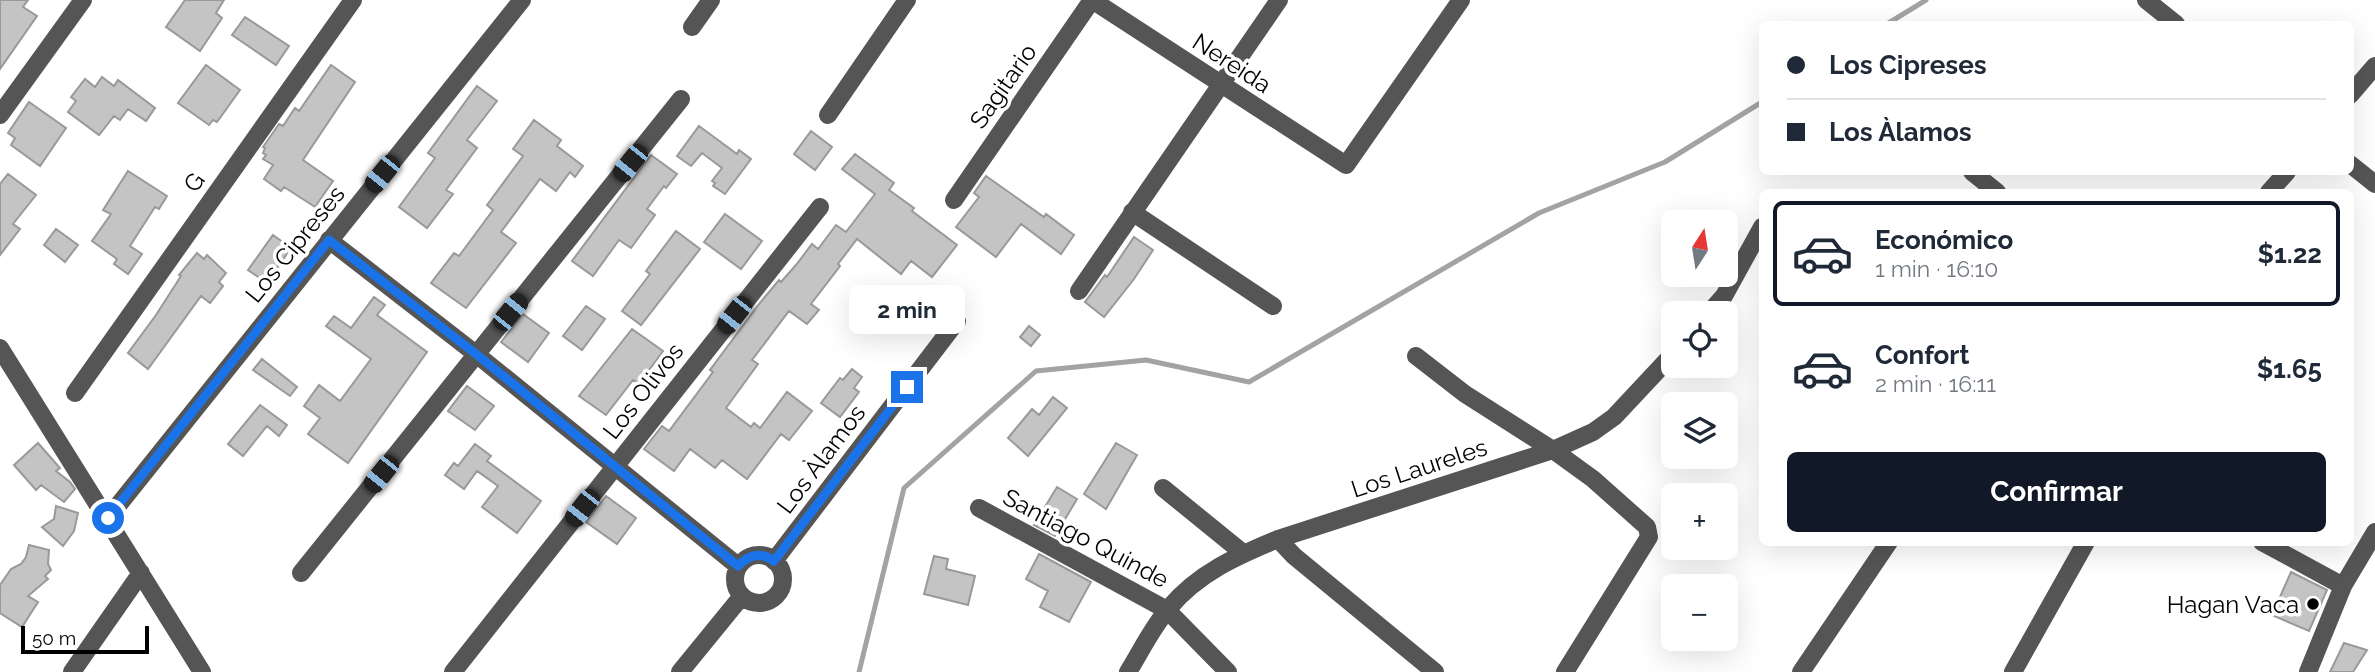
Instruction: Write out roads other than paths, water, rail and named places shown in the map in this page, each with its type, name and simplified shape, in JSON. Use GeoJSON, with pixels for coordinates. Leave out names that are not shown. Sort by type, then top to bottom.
{"type":"FeatureCollection","features":[{"type":"Feature","properties":{"kind":"street"},"geometry":{"type":"LineString","coordinates":[[0,116],[83,0]]}},
{"type":"Feature","properties":{"kind":"street","name":"G"},"geometry":{"type":"LineString","coordinates":[[75,393],[353,0]]}},
{"type":"Feature","properties":{"kind":"street","name":"Los Cipreses"},"geometry":{"type":"LineString","coordinates":[[108,518],[522,0]]}},
{"type":"Feature","properties":{"kind":"street"},"geometry":{"type":"LineString","coordinates":[[692,27],[711,0]]}},
{"type":"Feature","properties":{"kind":"street"},"geometry":{"type":"LineString","coordinates":[[828,115],[906,0]]}},
{"type":"Feature","properties":{"kind":"street","name":"Nereida"},"geometry":{"type":"LineString","coordinates":[[1093,0],[1219,85],[1346,165],[1461,0]]}},
{"type":"Feature","properties":{"kind":"street","name":"Sagitario"},"geometry":{"type":"LineString","coordinates":[[954,200],[1093,0]]}},
{"type":"Feature","properties":{"kind":"street"},"geometry":{"type":"LineString","coordinates":[[1079,291],[1279,0]]}},
{"type":"Feature","properties":{"kind":"street"},"geometry":{"type":"LineString","coordinates":[[2146,0],[2172,21]]}},
{"type":"Feature","properties":{"kind":"street"},"geometry":{"type":"LineString","coordinates":[[2354,90],[2375,65]]}},
{"type":"Feature","properties":{"kind":"street"},"geometry":{"type":"LineString","coordinates":[[301,573],[681,99]]}},
{"type":"Feature","properties":{"kind":"street"},"geometry":{"type":"LineString","coordinates":[[2354,167],[2375,184]]}},
{"type":"Feature","properties":{"kind":"street"},"geometry":{"type":"LineString","coordinates":[[1976,175],[1993,189]]}},
{"type":"Feature","properties":{"kind":"street"},"geometry":{"type":"LineString","coordinates":[[2272,189],[2284,175]]}},
{"type":"Feature","properties":{"kind":"street","name":"Los Olivos"},"geometry":{"type":"LineString","coordinates":[[453,672],[820,206]]}},
{"type":"Feature","properties":{"kind":"street"},"geometry":{"type":"LineString","coordinates":[[1132,212],[1273,306]]}},
{"type":"Feature","properties":{"kind":"street"},"geometry":{"type":"LineString","coordinates":[[1720,301],[1759,232]]}},
{"type":"Feature","properties":{"kind":"street"},"geometry":{"type":"LineString","coordinates":[[329,240],[476,354],[738,566]]}},
{"type":"Feature","properties":{"kind":"street","name":"Los Àlamos"},"geometry":{"type":"LineString","coordinates":[[774,561],[957,321]]}},
{"type":"Feature","properties":{"kind":"street"},"geometry":{"type":"LineString","coordinates":[[1,352],[108,518],[202,672]]}},
{"type":"Feature","properties":{"kind":"street"},"geometry":{"type":"LineString","coordinates":[[1416,356],[1465,394],[1593,479],[1645,524],[1649,531],[1648,537],[1565,672]]}},
{"type":"Feature","properties":{"kind":"street","name":"Los Laureles"},"geometry":{"type":"LineString","coordinates":[[1128,672],[1167,610],[1189,587],[1209,572],[1243,553],[1278,539],[1553,450],[1593,432],[1614,417],[1661,367]]}},
{"type":"Feature","properties":{"kind":"street"},"geometry":{"type":"LineString","coordinates":[[1163,488],[1243,553]]}},
{"type":"Feature","properties":{"kind":"street","name":"Santiago Quinde"},"geometry":{"type":"LineString","coordinates":[[979,508],[1167,610],[1228,672]]}},
{"type":"Feature","properties":{"kind":"street"},"geometry":{"type":"LineString","coordinates":[[2308,672],[2343,586],[2375,531]]}},
{"type":"Feature","properties":{"kind":"street"},"geometry":{"type":"LineString","coordinates":[[1278,539],[1294,556],[1435,672]]}},
{"type":"Feature","properties":{"kind":"street"},"geometry":{"type":"LineString","coordinates":[[1801,672],[1886,546]]}},
{"type":"Feature","properties":{"kind":"street"},"geometry":{"type":"LineString","coordinates":[[2013,672],[2083,546]]}},
{"type":"Feature","properties":{"kind":"street"},"geometry":{"type":"LineString","coordinates":[[2269,546],[2343,586]]}},
{"type":"Feature","properties":{"kind":"street"},"geometry":{"type":"LineString","coordinates":[[759,555],[774,561],[779,566],[782,581],[776,595],[756,603],[742,596],[735,581],[738,566],[744,560],[759,555]]}},
{"type":"Feature","properties":{"kind":"street"},"geometry":{"type":"LineString","coordinates":[[72,672],[141,573]]}},
{"type":"Feature","properties":{"kind":"street"},"geometry":{"type":"LineString","coordinates":[[680,672],[742,596]]}},
{"type":"Feature","properties":{"kind":"waterway"},"geometry":{"type":"LineString","coordinates":[[1892,21],[1926,0]]}},
{"type":"Feature","properties":{"kind":"waterway"},"geometry":{"type":"LineString","coordinates":[[859,672],[904,488],[1036,371],[1146,360],[1249,382],[1539,213],[1665,162],[1759,104]]}},
{"type":"Feature","properties":{"kind":"place","name":"Hagan Vaca"},"geometry":{"type":"Point","coordinates":[2313,604]}}]}
